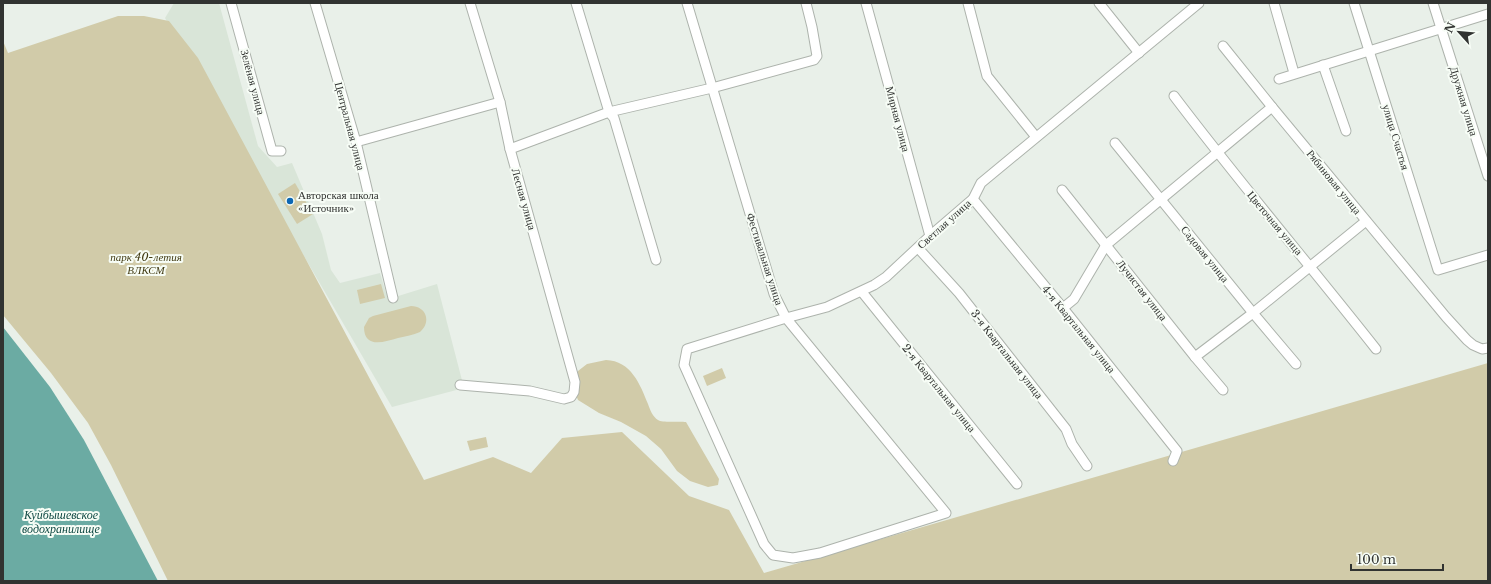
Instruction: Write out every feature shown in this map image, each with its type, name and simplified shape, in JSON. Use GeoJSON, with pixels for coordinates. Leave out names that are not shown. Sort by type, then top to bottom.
{"type":"FeatureCollection","features":[{"type":"Feature","properties":{"kind":"street","name":"Зелёная улица"},"geometry":{"type":"LineString","coordinates":[[231,3],[272,151],[282,151]]}},
{"type":"Feature","properties":{"kind":"street","name":"Центральная улица"},"geometry":{"type":"LineString","coordinates":[[315,3],[356,142],[393,298]]}},
{"type":"Feature","properties":{"kind":"street","name":"Лесная улица"},"geometry":{"type":"LineString","coordinates":[[460,385],[530,391],[564,399],[568,398],[574,392],[575,382],[574,373],[510,149],[500,102],[470,3]]}},
{"type":"Feature","properties":{"kind":"street"},"geometry":{"type":"LineString","coordinates":[[576,3],[609,112],[614,118],[656,260]]}},
{"type":"Feature","properties":{"kind":"street","name":"Фестивальная улица"},"geometry":{"type":"LineString","coordinates":[[687,3],[774,294],[786,318],[946,513],[820,553],[793,558],[773,555]]}},
{"type":"Feature","properties":{"kind":"street"},"geometry":{"type":"LineString","coordinates":[[510,149],[609,112],[712,88],[814,60],[817,56],[806,3]]}},
{"type":"Feature","properties":{"kind":"street","name":"Мирная улица"},"geometry":{"type":"LineString","coordinates":[[866,3],[930,236]]}},
{"type":"Feature","properties":{"kind":"street"},"geometry":{"type":"LineString","coordinates":[[968,3],[986,76],[1036,138]]}},
{"type":"Feature","properties":{"kind":"street"},"geometry":{"type":"LineString","coordinates":[[1099,3],[1139,53]]}},
{"type":"Feature","properties":{"kind":"street","name":"Светлая улица"},"geometry":{"type":"LineString","coordinates":[[773,555],[764,544],[684,365],[687,349],[786,318],[827,307],[862,292],[886,277],[973,199],[981,183],[1199,3]]}},
{"type":"Feature","properties":{"kind":"street"},"geometry":{"type":"LineString","coordinates":[[1274,3],[1294,73]]}},
{"type":"Feature","properties":{"kind":"street","name":"улица Счастья"},"geometry":{"type":"LineString","coordinates":[[1354,3],[1438,270],[1488,255]]}},
{"type":"Feature","properties":{"kind":"street","name":"Дружная улица"},"geometry":{"type":"LineString","coordinates":[[1433,3],[1488,176]]}},
{"type":"Feature","properties":{"kind":"street"},"geometry":{"type":"LineString","coordinates":[[1279,79],[1294,73],[1488,14]]}},
{"type":"Feature","properties":{"kind":"street","name":"Рябиновая улица"},"geometry":{"type":"LineString","coordinates":[[1223,46],[1446,317],[1473,345],[1482,349],[1488,348]]}},
{"type":"Feature","properties":{"kind":"street"},"geometry":{"type":"LineString","coordinates":[[1323,64],[1346,131]]}},
{"type":"Feature","properties":{"kind":"street","name":"Цветочная улица"},"geometry":{"type":"LineString","coordinates":[[1174,96],[1217,153],[1311,266],[1376,349]]}},
{"type":"Feature","properties":{"kind":"street"},"geometry":{"type":"LineString","coordinates":[[356,142],[500,102]]}},
{"type":"Feature","properties":{"kind":"street"},"geometry":{"type":"LineString","coordinates":[[1063,308],[1074,299],[1106,245],[1272,107]]}},
{"type":"Feature","properties":{"kind":"street","name":"Садовая улица"},"geometry":{"type":"LineString","coordinates":[[1115,143],[1296,364]]}},
{"type":"Feature","properties":{"kind":"street","name":"Лучистая улица"},"geometry":{"type":"LineString","coordinates":[[1062,190],[1223,390]]}},
{"type":"Feature","properties":{"kind":"street","name":"4-я Квартальная улица"},"geometry":{"type":"LineString","coordinates":[[973,199],[1063,308],[1177,451],[1174,461]]}},
{"type":"Feature","properties":{"kind":"street"},"geometry":{"type":"LineString","coordinates":[[1195,357],[1253,313],[1366,221]]}},
{"type":"Feature","properties":{"kind":"street","name":"3-я Квартальная улица"},"geometry":{"type":"LineString","coordinates":[[918,248],[958,293],[1066,429],[1072,444],[1088,466]]}},
{"type":"Feature","properties":{"kind":"street","name":"2-я Квартальная улица"},"geometry":{"type":"LineString","coordinates":[[862,292],[1017,484]]}},
{"type":"Feature","properties":{"kind":"shaded area","name":"Авторская школа «Источник»"},"geometry":{"type":"Polygon","coordinates":[[[174,3],[219,3],[258,146],[277,167],[292,163],[322,234],[331,270],[340,283],[380,273],[386,293],[395,297],[437,284],[464,388],[392,407],[165,18],[174,3]]]}},
{"type":"Feature","properties":{"kind":"green space","name":"парк 40-летия ВЛКСМ"},"geometry":{"type":"Polygon","coordinates":[[[118,16],[144,16],[169,21],[198,58],[424,480],[493,457],[531,473],[562,438],[622,432],[689,496],[729,510],[764,573],[1488,363],[1488,581],[168,581],[111,465],[88,423],[51,373],[3,315],[3,41],[8,53],[118,16]]]}},
{"type":"Feature","properties":{"kind":"green space"},"geometry":{"type":"Polygon","coordinates":[[[295,183],[313,214],[297,224],[278,194],[295,183]]]}},
{"type":"Feature","properties":{"kind":"green space"},"geometry":{"type":"Polygon","coordinates":[[[381,284],[385,298],[360,304],[357,290],[381,284]]]}},
{"type":"Feature","properties":{"kind":"green space"},"geometry":{"type":"Polygon","coordinates":[[[411,306],[420,309],[426,315],[426,324],[420,332],[381,342],[367,339],[364,327],[369,318],[411,306]]]}},
{"type":"Feature","properties":{"kind":"green space"},"geometry":{"type":"Polygon","coordinates":[[[606,360],[615,361],[628,369],[642,389],[656,419],[660,421],[686,422],[719,479],[718,485],[708,487],[690,481],[677,471],[661,449],[646,436],[621,422],[599,413],[578,400],[574,390],[575,376],[578,371],[587,364],[606,360]]]}},
{"type":"Feature","properties":{"kind":"green space"},"geometry":{"type":"Polygon","coordinates":[[[722,368],[726,378],[707,386],[703,376],[722,368]]]}},
{"type":"Feature","properties":{"kind":"green space"},"geometry":{"type":"Polygon","coordinates":[[[486,437],[488,447],[470,451],[467,441],[486,437]]]}},
{"type":"Feature","properties":{"kind":"water","name":"Куйбышевское водохранилище"},"geometry":{"type":"Polygon","coordinates":[[[3,327],[50,387],[84,440],[158,581],[3,581],[3,327]]]}},
{"type":"Feature","properties":{"kind":"place","name":"Авторская школа «Источник»"},"geometry":{"type":"Point","coordinates":[290,201]}}]}
